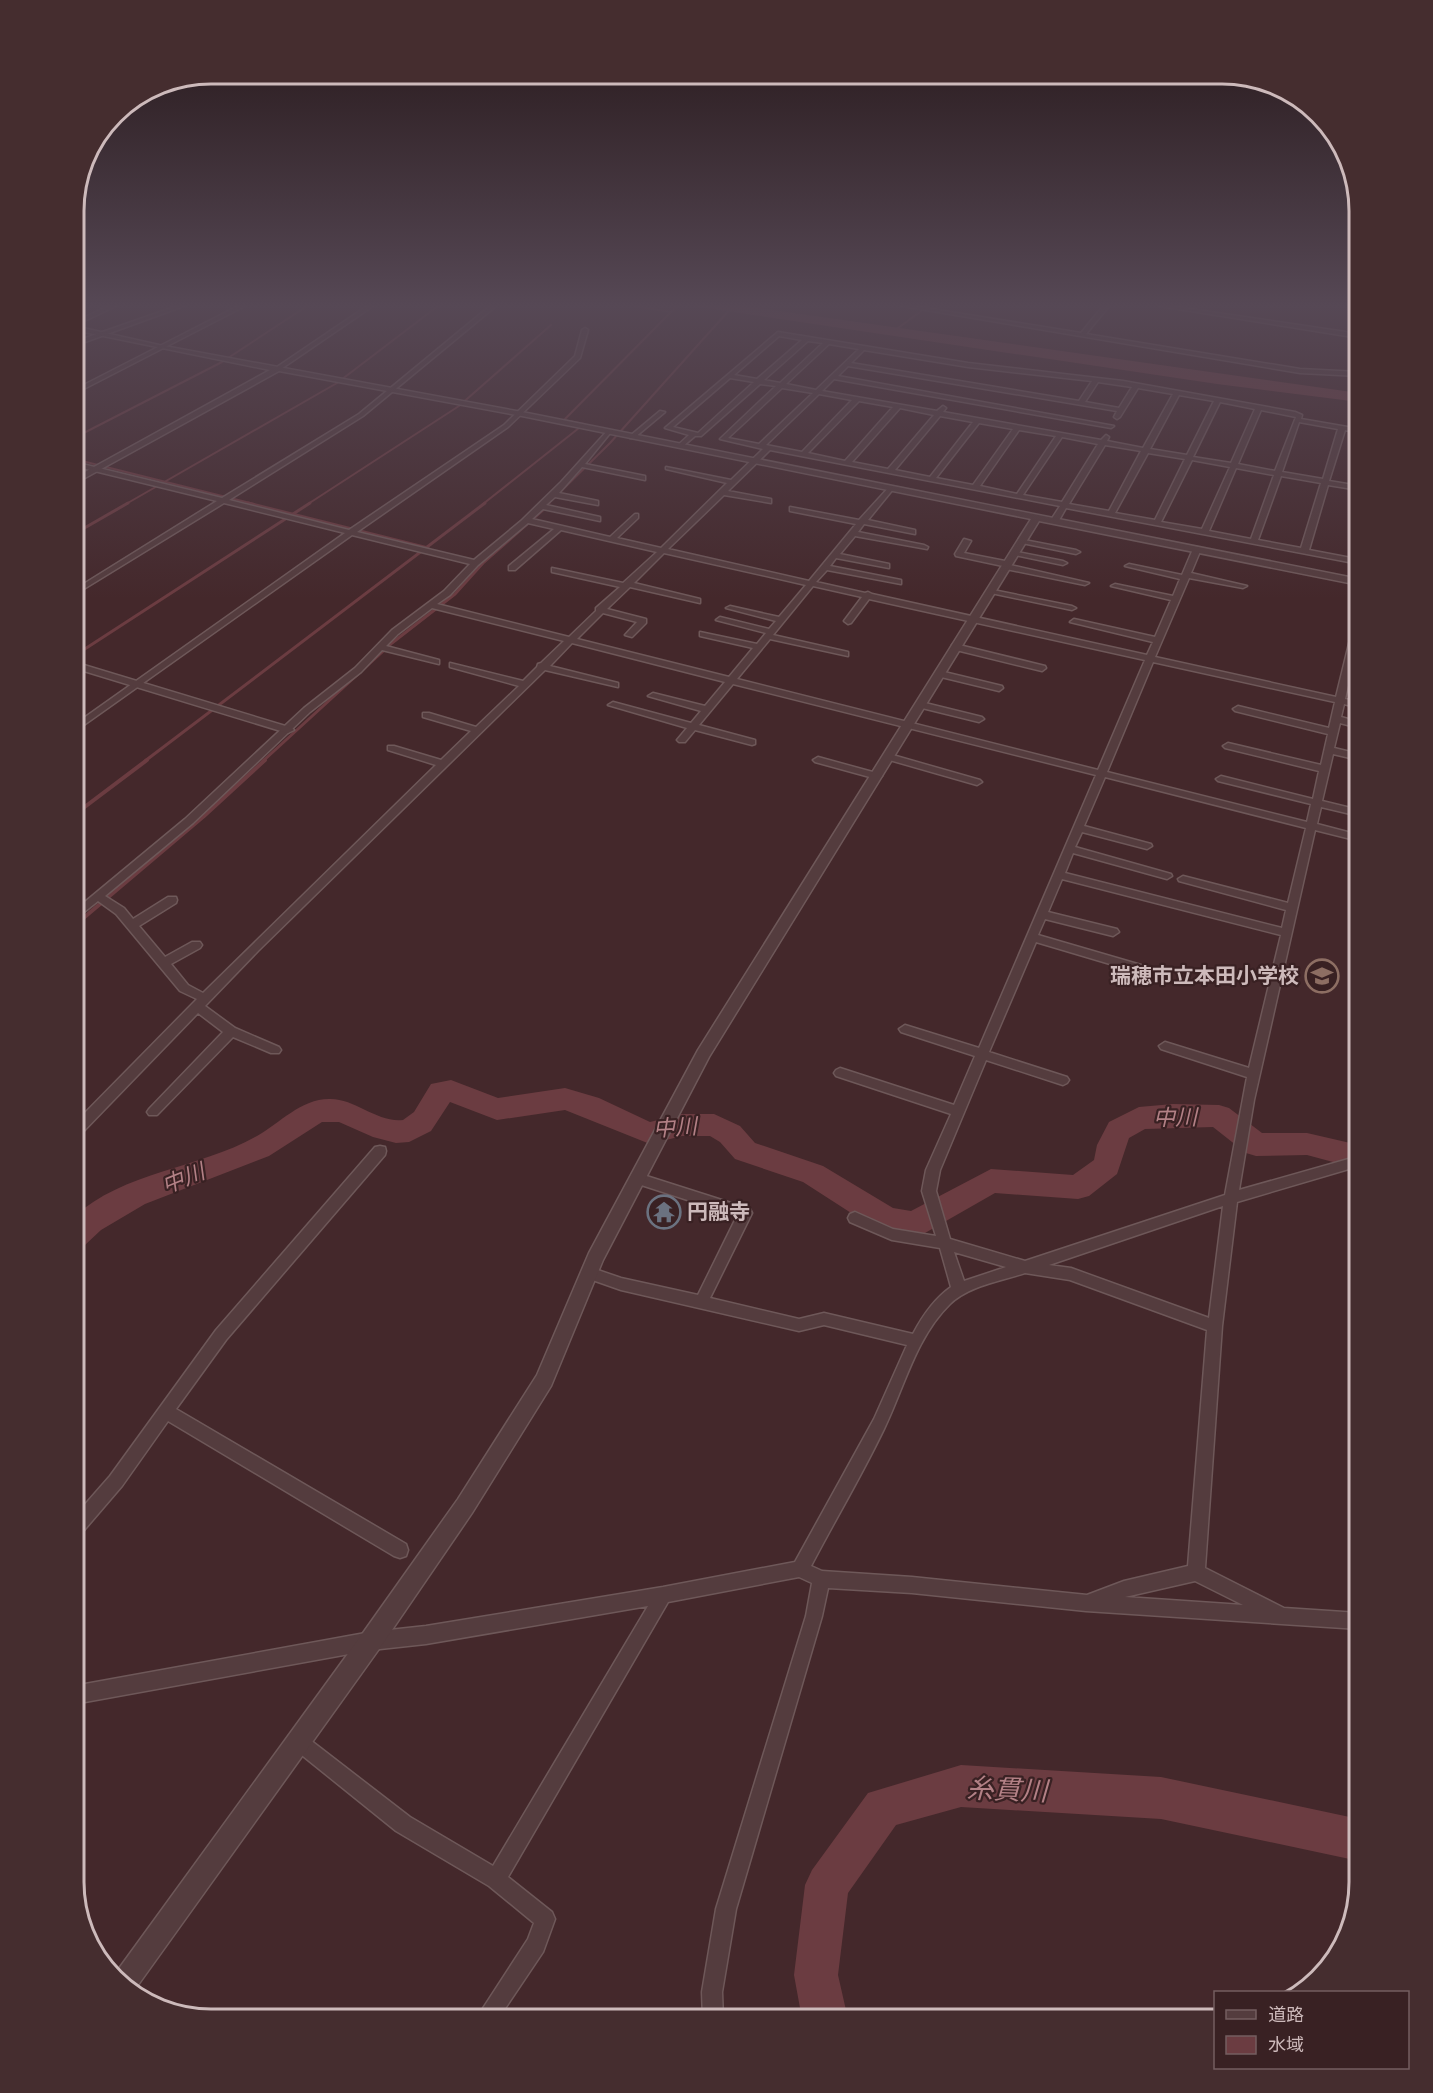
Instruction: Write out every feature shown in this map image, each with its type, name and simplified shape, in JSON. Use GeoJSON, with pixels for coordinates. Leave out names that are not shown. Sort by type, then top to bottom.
{"type":"FeatureCollection","features":[{"type":"Feature","properties":{"kind":"street"},"geometry":{"type":"LineString","coordinates":[[84,476],[214,404]]}},
{"type":"Feature","properties":{"kind":"street"},"geometry":{"type":"LineString","coordinates":[[84,587],[361,415],[374,404]]}},
{"type":"Feature","properties":{"kind":"street"},"geometry":{"type":"LineString","coordinates":[[470,404],[1349,580]]}},
{"type":"Feature","properties":{"kind":"street"},"geometry":{"type":"LineString","coordinates":[[84,722],[522,414],[532,404]]}},
{"type":"Feature","properties":{"kind":"street"},"geometry":{"type":"LineString","coordinates":[[696,404],[668,428],[699,435],[734,404]]}},
{"type":"Feature","properties":{"kind":"street"},"geometry":{"type":"LineString","coordinates":[[761,404],[723,439],[1349,560]]}},
{"type":"Feature","properties":{"kind":"street"},"geometry":{"type":"LineString","coordinates":[[84,1122],[201,1002],[753,461],[806,404]]}},
{"type":"Feature","properties":{"kind":"street"},"geometry":{"type":"LineString","coordinates":[[804,454],[853,404]]}},
{"type":"Feature","properties":{"kind":"street"},"geometry":{"type":"LineString","coordinates":[[891,404],[1349,486]]}},
{"type":"Feature","properties":{"kind":"street"},"geometry":{"type":"LineString","coordinates":[[890,471],[947,404]]}},
{"type":"Feature","properties":{"kind":"street"},"geometry":{"type":"LineString","coordinates":[[984,404],[1111,426]]}},
{"type":"Feature","properties":{"kind":"street"},"geometry":{"type":"LineString","coordinates":[[1081,404],[1121,410]]}},
{"type":"Feature","properties":{"kind":"street"},"geometry":{"type":"LineString","coordinates":[[1055,520],[1125,404]]}},
{"type":"Feature","properties":{"kind":"street"},"geometry":{"type":"LineString","coordinates":[[1111,514],[1171,404]]}},
{"type":"Feature","properties":{"kind":"street"},"geometry":{"type":"LineString","coordinates":[[1157,523],[1216,404]]}},
{"type":"Feature","properties":{"kind":"street"},"geometry":{"type":"LineString","coordinates":[[1237,404],[1300,416],[1254,542]]}},
{"type":"Feature","properties":{"kind":"street"},"geometry":{"type":"LineString","coordinates":[[847,463],[899,405]]}},
{"type":"Feature","properties":{"kind":"street"},"geometry":{"type":"LineString","coordinates":[[1205,532],[1259,408]]}},
{"type":"Feature","properties":{"kind":"street"},"geometry":{"type":"LineString","coordinates":[[632,437],[662,412]]}},
{"type":"Feature","properties":{"kind":"street"},"geometry":{"type":"LineString","coordinates":[[932,479],[978,420]]}},
{"type":"Feature","properties":{"kind":"street"},"geometry":{"type":"LineString","coordinates":[[1298,420],[1349,429]]}},
{"type":"Feature","properties":{"kind":"street"},"geometry":{"type":"LineString","coordinates":[[975,488],[1018,427]]}},
{"type":"Feature","properties":{"kind":"street"},"geometry":{"type":"LineString","coordinates":[[1304,552],[1342,428]]}},
{"type":"Feature","properties":{"kind":"street"},"geometry":{"type":"LineString","coordinates":[[84,910],[102,899],[288,730],[307,710],[358,670],[381,647],[447,593],[475,563],[553,494],[608,432]]}},
{"type":"Feature","properties":{"kind":"street"},"geometry":{"type":"LineString","coordinates":[[680,446],[694,434]]}},
{"type":"Feature","properties":{"kind":"street"},"geometry":{"type":"LineString","coordinates":[[1019,496],[1060,435]]}},
{"type":"Feature","properties":{"kind":"street"},"geometry":{"type":"LineString","coordinates":[[580,465],[642,478]]}},
{"type":"Feature","properties":{"kind":"street"},"geometry":{"type":"LineString","coordinates":[[84,466],[475,563]]}},
{"type":"Feature","properties":{"kind":"street"},"geometry":{"type":"LineString","coordinates":[[668,468],[731,482]]}},
{"type":"Feature","properties":{"kind":"street"},"geometry":{"type":"LineString","coordinates":[[682,740],[890,488]]}},
{"type":"Feature","properties":{"kind":"street"},"geometry":{"type":"LineString","coordinates":[[721,492],[768,501]]}},
{"type":"Feature","properties":{"kind":"street"},"geometry":{"type":"LineString","coordinates":[[553,494],[595,503]]}},
{"type":"Feature","properties":{"kind":"street"},"geometry":{"type":"LineString","coordinates":[[540,506],[597,519]]}},
{"type":"Feature","properties":{"kind":"street"},"geometry":{"type":"LineString","coordinates":[[793,509],[912,532]]}},
{"type":"Feature","properties":{"kind":"street"},"geometry":{"type":"LineString","coordinates":[[612,539],[635,516]]}},
{"type":"Feature","properties":{"kind":"street"},"geometry":{"type":"LineString","coordinates":[[128,1978],[299,1742],[465,1506],[544,1380],[589,1273],[703,1054],[1037,517]]}},
{"type":"Feature","properties":{"kind":"street"},"geometry":{"type":"LineString","coordinates":[[525,520],[868,594],[1349,703]]}},
{"type":"Feature","properties":{"kind":"street"},"geometry":{"type":"LineString","coordinates":[[512,568],[559,528]]}},
{"type":"Feature","properties":{"kind":"street"},"geometry":{"type":"LineString","coordinates":[[853,532],[924,547]]}},
{"type":"Feature","properties":{"kind":"street"},"geometry":{"type":"LineString","coordinates":[[967,541],[959,554],[1085,583]]}},
{"type":"Feature","properties":{"kind":"street"},"geometry":{"type":"LineString","coordinates":[[1022,541],[1076,552]]}},
{"type":"Feature","properties":{"kind":"street"},"geometry":{"type":"LineString","coordinates":[[959,1289],[929,1191],[930,1180],[1197,549]]}},
{"type":"Feature","properties":{"kind":"street"},"geometry":{"type":"LineString","coordinates":[[1014,553],[1064,562]]}},
{"type":"Feature","properties":{"kind":"street"},"geometry":{"type":"LineString","coordinates":[[834,555],[886,566]]}},
{"type":"Feature","properties":{"kind":"street"},"geometry":{"type":"LineString","coordinates":[[1129,566],[1243,586]]}},
{"type":"Feature","properties":{"kind":"street"},"geometry":{"type":"LineString","coordinates":[[825,567],[898,582]]}},
{"type":"Feature","properties":{"kind":"street"},"geometry":{"type":"LineString","coordinates":[[555,570],[697,601]]}},
{"type":"Feature","properties":{"kind":"street"},"geometry":{"type":"LineString","coordinates":[[1115,586],[1176,599]]}},
{"type":"Feature","properties":{"kind":"street"},"geometry":{"type":"LineString","coordinates":[[991,591],[1072,608]]}},
{"type":"Feature","properties":{"kind":"street"},"geometry":{"type":"LineString","coordinates":[[848,621],[868,594]]}},
{"type":"Feature","properties":{"kind":"street"},"geometry":{"type":"LineString","coordinates":[[431,605],[1349,835]]}},
{"type":"Feature","properties":{"kind":"street"},"geometry":{"type":"LineString","coordinates":[[730,608],[781,620]]}},
{"type":"Feature","properties":{"kind":"street"},"geometry":{"type":"LineString","coordinates":[[599,610],[644,621],[629,635]]}},
{"type":"Feature","properties":{"kind":"street"},"geometry":{"type":"LineString","coordinates":[[720,620],[845,654]]}},
{"type":"Feature","properties":{"kind":"street"},"geometry":{"type":"LineString","coordinates":[[1074,622],[1158,640]]}},
{"type":"Feature","properties":{"kind":"street"},"geometry":{"type":"LineString","coordinates":[[703,634],[759,647]]}},
{"type":"Feature","properties":{"kind":"street"},"geometry":{"type":"LineString","coordinates":[[381,647],[436,662]]}},
{"type":"Feature","properties":{"kind":"street"},"geometry":{"type":"LineString","coordinates":[[956,647],[1042,668]]}},
{"type":"Feature","properties":{"kind":"street"},"geometry":{"type":"LineString","coordinates":[[453,665],[523,684]]}},
{"type":"Feature","properties":{"kind":"street"},"geometry":{"type":"LineString","coordinates":[[542,666],[615,685]]}},
{"type":"Feature","properties":{"kind":"street"},"geometry":{"type":"LineString","coordinates":[[1196,1573],[1215,1326],[1231,1198],[1253,1074],[1349,667]]}},
{"type":"Feature","properties":{"kind":"street"},"geometry":{"type":"LineString","coordinates":[[84,668],[288,730]]}},
{"type":"Feature","properties":{"kind":"street"},"geometry":{"type":"LineString","coordinates":[[940,674],[999,688]]}},
{"type":"Feature","properties":{"kind":"street"},"geometry":{"type":"LineString","coordinates":[[652,696],[708,710]]}},
{"type":"Feature","properties":{"kind":"street"},"geometry":{"type":"LineString","coordinates":[[613,705],[752,742]]}},
{"type":"Feature","properties":{"kind":"street"},"geometry":{"type":"LineString","coordinates":[[921,705],[979,719]]}},
{"type":"Feature","properties":{"kind":"street"},"geometry":{"type":"LineString","coordinates":[[1238,709],[1333,732]]}},
{"type":"Feature","properties":{"kind":"street"},"geometry":{"type":"LineString","coordinates":[[426,715],[477,730]]}},
{"type":"Feature","properties":{"kind":"street"},"geometry":{"type":"LineString","coordinates":[[1336,719],[1349,722]]}},
{"type":"Feature","properties":{"kind":"street"},"geometry":{"type":"LineString","coordinates":[[1228,746],[1325,769]]}},
{"type":"Feature","properties":{"kind":"street"},"geometry":{"type":"LineString","coordinates":[[391,748],[443,764]]}},
{"type":"Feature","properties":{"kind":"street"},"geometry":{"type":"LineString","coordinates":[[1329,750],[1349,755]]}},
{"type":"Feature","properties":{"kind":"street"},"geometry":{"type":"LineString","coordinates":[[889,757],[977,782]]}},
{"type":"Feature","properties":{"kind":"street"},"geometry":{"type":"LineString","coordinates":[[818,760],[877,776]]}},
{"type":"Feature","properties":{"kind":"street"},"geometry":{"type":"LineString","coordinates":[[1221,779],[1349,810]]}},
{"type":"Feature","properties":{"kind":"street"},"geometry":{"type":"LineString","coordinates":[[1079,828],[1147,846]]}},
{"type":"Feature","properties":{"kind":"street"},"geometry":{"type":"LineString","coordinates":[[1070,849],[1167,876]]}},
{"type":"Feature","properties":{"kind":"street"},"geometry":{"type":"LineString","coordinates":[[1059,875],[1287,933]]}},
{"type":"Feature","properties":{"kind":"street"},"geometry":{"type":"LineString","coordinates":[[1183,879],[1293,908]]}},
{"type":"Feature","properties":{"kind":"street"},"geometry":{"type":"LineString","coordinates":[[102,899],[120,910],[184,988],[231,1031],[275,1050]]}},
{"type":"Feature","properties":{"kind":"street"},"geometry":{"type":"LineString","coordinates":[[132,925],[172,900]]}},
{"type":"Feature","properties":{"kind":"street"},"geometry":{"type":"LineString","coordinates":[[1042,914],[1113,932]]}},
{"type":"Feature","properties":{"kind":"street"},"geometry":{"type":"LineString","coordinates":[[1032,937],[1137,968]]}},
{"type":"Feature","properties":{"kind":"street"},"geometry":{"type":"LineString","coordinates":[[164,963],[196,945]]}},
{"type":"Feature","properties":{"kind":"street"},"geometry":{"type":"LineString","coordinates":[[905,1029],[1063,1080]]}},
{"type":"Feature","properties":{"kind":"street"},"geometry":{"type":"LineString","coordinates":[[153,1112],[231,1031]]}},
{"type":"Feature","properties":{"kind":"street"},"geometry":{"type":"LineString","coordinates":[[1165,1046],[1253,1074]]}},
{"type":"Feature","properties":{"kind":"street"},"geometry":{"type":"LineString","coordinates":[[840,1072],[958,1111]]}},
{"type":"Feature","properties":{"kind":"street"},"geometry":{"type":"LineString","coordinates":[[84,1518],[116,1481],[221,1335],[380,1151]]}},
{"type":"Feature","properties":{"kind":"street"},"geometry":{"type":"LineString","coordinates":[[800,1569],[879,1423],[916,1341],[946,1296],[959,1289],[1231,1198],[1349,1164]]}},
{"type":"Feature","properties":{"kind":"street"},"geometry":{"type":"LineString","coordinates":[[638,1178],[744,1213],[702,1301]]}},
{"type":"Feature","properties":{"kind":"street"},"geometry":{"type":"LineString","coordinates":[[855,1218],[892,1234],[945,1243],[1026,1267],[1071,1274],[1141,1302],[1215,1326]]}},
{"type":"Feature","properties":{"kind":"street"},"geometry":{"type":"LineString","coordinates":[[589,1273],[621,1284],[799,1325],[824,1319],[916,1341]]}},
{"type":"Feature","properties":{"kind":"street"},"geometry":{"type":"LineString","coordinates":[[167,1412],[400,1550]]}},
{"type":"Feature","properties":{"kind":"street"},"geometry":{"type":"LineString","coordinates":[[84,1693],[371,1641],[426,1635],[800,1569],[821,1580],[912,1585],[1086,1603],[1349,1620]]}},
{"type":"Feature","properties":{"kind":"street"},"geometry":{"type":"LineString","coordinates":[[1086,1603],[1133,1586],[1196,1573],[1285,1616]]}},
{"type":"Feature","properties":{"kind":"street"},"geometry":{"type":"LineString","coordinates":[[712,2009],[712,1992],[726,1909],[814,1616],[821,1580]]}},
{"type":"Feature","properties":{"kind":"street"},"geometry":{"type":"LineString","coordinates":[[496,1879],[663,1595]]}},
{"type":"Feature","properties":{"kind":"street"},"geometry":{"type":"LineString","coordinates":[[299,1742],[403,1824],[496,1879],[545,1919],[536,1946],[493,2009]]}},
{"type":"Feature","properties":{"kind":"waterway"},"geometry":{"type":"LineString","coordinates":[[84,433],[141,404]]}},
{"type":"Feature","properties":{"kind":"waterway"},"geometry":{"type":"LineString","coordinates":[[165,482],[301,404]]}},
{"type":"Feature","properties":{"kind":"waterway"},"geometry":{"type":"LineString","coordinates":[[308,504],[462,404]]}},
{"type":"Feature","properties":{"kind":"waterway"},"geometry":{"type":"LineString","coordinates":[[483,504],[584,424],[564,420],[580,404]]}},
{"type":"Feature","properties":{"kind":"waterway"},"geometry":{"type":"LineString","coordinates":[[548,504],[610,443],[645,404]]}},
{"type":"Feature","properties":{"kind":"waterway"},"geometry":{"type":"LineString","coordinates":[[84,462],[165,482]]}},
{"type":"Feature","properties":{"kind":"waterway"},"geometry":{"type":"LineString","coordinates":[[126,504],[165,482]]}},
{"type":"Feature","properties":{"kind":"waterway"},"geometry":{"type":"LineString","coordinates":[[165,482],[254,504]]}},
{"type":"Feature","properties":{"kind":"waterway"},"geometry":{"type":"LineString","coordinates":[[84,528],[128,503]]}},
{"type":"Feature","properties":{"kind":"waterway"},"geometry":{"type":"LineString","coordinates":[[248,503],[293,514]]}},
{"type":"Feature","properties":{"kind":"waterway"},"geometry":{"type":"LineString","coordinates":[[293,514],[310,503]]}},
{"type":"Feature","properties":{"kind":"waterway"},"geometry":{"type":"LineString","coordinates":[[426,548],[485,503]]}},
{"type":"Feature","properties":{"kind":"waterway"},"geometry":{"type":"LineString","coordinates":[[263,761],[392,643],[455,594],[483,563],[543,510]]}},
{"type":"Feature","properties":{"kind":"waterway"},"geometry":{"type":"LineString","coordinates":[[84,650],[293,514]]}},
{"type":"Feature","properties":{"kind":"waterway"},"geometry":{"type":"LineString","coordinates":[[293,514],[426,548]]}},
{"type":"Feature","properties":{"kind":"waterway"},"geometry":{"type":"LineString","coordinates":[[145,761],[426,548]]}},
{"type":"Feature","properties":{"kind":"waterway"},"geometry":{"type":"LineString","coordinates":[[84,807],[147,760]]}},
{"type":"Feature","properties":{"kind":"waterway"},"geometry":{"type":"LineString","coordinates":[[84,918],[204,816],[265,760]]}},
{"type":"Feature","properties":{"kind":"waterway","name":"中川"},"geometry":{"type":"LineString","coordinates":[[84,1227],[111,1207],[135,1195],[259,1148],[317,1112],[330,1110],[343,1112],[383,1129],[396,1132],[409,1131],[424,1120],[441,1092],[451,1091],[497,1109],[565,1099],[589,1106],[624,1124],[650,1133],[682,1125],[714,1125],[730,1134],[745,1151],[813,1174],[887,1220],[914,1224],[991,1181],[1078,1187],[1107,1166],[1111,1145],[1119,1130],[1139,1118],[1173,1115],[1219,1116],[1256,1145],[1307,1144],[1349,1154]]}},
{"type":"Feature","properties":{"kind":"waterway","name":"糸貫川"},"geometry":{"type":"LineString","coordinates":[[823,2009],[816,1975],[827,1885],[883,1808],[961,1786],[1161,1798],[1349,1838]]}},
{"type":"Feature","properties":{"kind":"place","name":"瑞穂市立本田小学校"},"geometry":{"type":"Point","coordinates":[1322,976]}},
{"type":"Feature","properties":{"kind":"place","name":"円融寺"},"geometry":{"type":"Point","coordinates":[664,1212]}}]}
